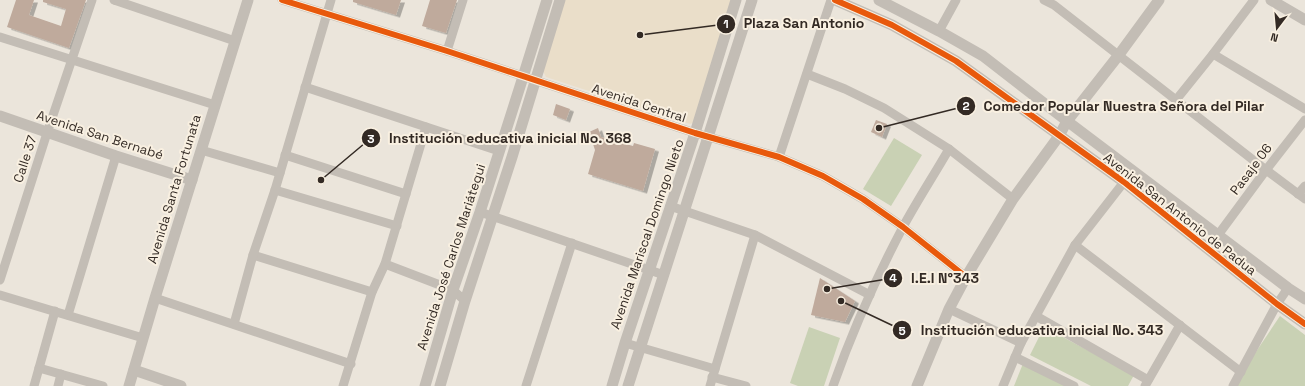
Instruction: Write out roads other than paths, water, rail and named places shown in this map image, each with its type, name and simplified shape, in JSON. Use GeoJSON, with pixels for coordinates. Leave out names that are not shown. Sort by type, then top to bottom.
{"type":"FeatureCollection","features":[{"type":"Feature","properties":{"kind":"street","name":"Calle 37"},"geometry":{"type":"LineString","coordinates":[[0,280],[47,133],[92,0]]}},
{"type":"Feature","properties":{"kind":"street"},"geometry":{"type":"LineString","coordinates":[[114,0],[235,41]]}},
{"type":"Feature","properties":{"kind":"street","name":"Avenida Santa Fortunata"},"geometry":{"type":"LineString","coordinates":[[129,386],[248,0]]}},
{"type":"Feature","properties":{"kind":"street","name":"Avenida Central"},"geometry":{"type":"LineString","coordinates":[[282,0],[695,133],[779,158],[823,176],[863,199],[966,276]]}},
{"type":"Feature","properties":{"kind":"street"},"geometry":{"type":"LineString","coordinates":[[234,324],[253,255],[275,190],[332,0]]}},
{"type":"Feature","properties":{"kind":"street"},"geometry":{"type":"LineString","coordinates":[[447,52],[463,0]]}},
{"type":"Feature","properties":{"kind":"street","name":"Avenida José Carlos Mariátegui"},"geometry":{"type":"LineString","coordinates":[[425,386],[453,290],[480,212],[546,0]]}},
{"type":"Feature","properties":{"kind":"street","name":"Avenida José Carlos Mariátegui"},"geometry":{"type":"LineString","coordinates":[[440,386],[465,301],[493,217],[560,0]]}},
{"type":"Feature","properties":{"kind":"street","name":"Avenida Mariscal Domingo Nieto"},"geometry":{"type":"LineString","coordinates":[[612,386],[695,133],[736,0]]}},
{"type":"Feature","properties":{"kind":"street","name":"Avenida Mariscal Domingo Nieto"},"geometry":{"type":"LineString","coordinates":[[628,386],[752,0]]}},
{"type":"Feature","properties":{"kind":"street"},"geometry":{"type":"LineString","coordinates":[[779,158],[831,0]]}},
{"type":"Feature","properties":{"kind":"street","name":"Avenida San Antonio de Padua"},"geometry":{"type":"LineString","coordinates":[[835,0],[892,25],[956,61],[1124,182],[1277,304],[1305,324]]}},
{"type":"Feature","properties":{"kind":"street","name":"Avenida San Antonio de Padua"},"geometry":{"type":"LineString","coordinates":[[879,0],[983,56],[1288,288],[1305,299]]}},
{"type":"Feature","properties":{"kind":"street"},"geometry":{"type":"LineString","coordinates":[[939,31],[956,0]]}},
{"type":"Feature","properties":{"kind":"street"},"geometry":{"type":"LineString","coordinates":[[1044,0],[1056,3],[1118,56],[1302,197],[1305,186]]}},
{"type":"Feature","properties":{"kind":"street"},"geometry":{"type":"LineString","coordinates":[[917,386],[949,309],[966,276],[1012,199],[1059,136],[1067,121],[1118,56],[1159,0]]}},
{"type":"Feature","properties":{"kind":"street"},"geometry":{"type":"LineString","coordinates":[[1176,100],[1254,0]]}},
{"type":"Feature","properties":{"kind":"street"},"geometry":{"type":"LineString","coordinates":[[1270,0],[1305,20]]}},
{"type":"Feature","properties":{"kind":"street"},"geometry":{"type":"LineString","coordinates":[[0,37],[215,105]]}},
{"type":"Feature","properties":{"kind":"street"},"geometry":{"type":"LineString","coordinates":[[1213,54],[1305,109]]}},
{"type":"Feature","properties":{"kind":"street"},"geometry":{"type":"LineString","coordinates":[[807,74],[844,89],[884,108],[949,149],[1012,199]]}},
{"type":"Feature","properties":{"kind":"street"},"geometry":{"type":"LineString","coordinates":[[305,87],[499,151]]}},
{"type":"Feature","properties":{"kind":"street","name":"Avenida San Bernabé"},"geometry":{"type":"LineString","coordinates":[[0,116],[47,133],[192,180]]}},
{"type":"Feature","properties":{"kind":"street","name":"Pasaje 06"},"geometry":{"type":"LineString","coordinates":[[1218,235],[1305,120]]}},
{"type":"Feature","properties":{"kind":"street"},"geometry":{"type":"LineString","coordinates":[[343,386],[372,292],[385,264],[426,127]]}},
{"type":"Feature","properties":{"kind":"street"},"geometry":{"type":"LineString","coordinates":[[833,386],[870,296],[903,228],[949,149]]}},
{"type":"Feature","properties":{"kind":"street"},"geometry":{"type":"LineString","coordinates":[[201,150],[280,173]]}},
{"type":"Feature","properties":{"kind":"street"},"geometry":{"type":"LineString","coordinates":[[285,155],[406,194]]}},
{"type":"Feature","properties":{"kind":"street"},"geometry":{"type":"LineString","coordinates":[[68,314],[116,156]]}},
{"type":"Feature","properties":{"kind":"street"},"geometry":{"type":"LineString","coordinates":[[1002,386],[1021,343],[1075,245],[1124,182]]}},
{"type":"Feature","properties":{"kind":"street"},"geometry":{"type":"LineString","coordinates":[[275,190],[397,226]]}},
{"type":"Feature","properties":{"kind":"street"},"geometry":{"type":"LineString","coordinates":[[670,206],[755,235],[870,296]]}},
{"type":"Feature","properties":{"kind":"street"},"geometry":{"type":"LineString","coordinates":[[480,212],[664,275]]}},
{"type":"Feature","properties":{"kind":"street"},"geometry":{"type":"LineString","coordinates":[[712,377],[755,235]]}},
{"type":"Feature","properties":{"kind":"street"},"geometry":{"type":"LineString","coordinates":[[660,239],[674,244]]}},
{"type":"Feature","properties":{"kind":"street"},"geometry":{"type":"LineString","coordinates":[[526,386],[572,243]]}},
{"type":"Feature","properties":{"kind":"street"},"geometry":{"type":"LineString","coordinates":[[1075,245],[1241,372]]}},
{"type":"Feature","properties":{"kind":"street"},"geometry":{"type":"LineString","coordinates":[[253,255],[372,292]]}},
{"type":"Feature","properties":{"kind":"street"},"geometry":{"type":"LineString","coordinates":[[385,264],[453,290],[465,301]]}},
{"type":"Feature","properties":{"kind":"street"},"geometry":{"type":"LineString","coordinates":[[1233,386],[1277,304],[1288,288]]}},
{"type":"Feature","properties":{"kind":"street"},"geometry":{"type":"LineString","coordinates":[[0,295],[68,314],[143,338]]}},
{"type":"Feature","properties":{"kind":"street"},"geometry":{"type":"LineString","coordinates":[[155,298],[351,364]]}},
{"type":"Feature","properties":{"kind":"street"},"geometry":{"type":"LineString","coordinates":[[949,309],[1021,343]]}},
{"type":"Feature","properties":{"kind":"street"},"geometry":{"type":"LineString","coordinates":[[34,386],[55,311]]}},
{"type":"Feature","properties":{"kind":"street"},"geometry":{"type":"LineString","coordinates":[[1036,316],[1146,383],[1180,325]]}},
{"type":"Feature","properties":{"kind":"street"},"geometry":{"type":"LineString","coordinates":[[625,343],[712,377],[746,386]]}},
{"type":"Feature","properties":{"kind":"street"},"geometry":{"type":"LineString","coordinates":[[1015,357],[1074,386]]}},
{"type":"Feature","properties":{"kind":"street"},"geometry":{"type":"LineString","coordinates":[[39,368],[103,386]]}},
{"type":"Feature","properties":{"kind":"street"},"geometry":{"type":"LineString","coordinates":[[134,370],[181,386]]}},
{"type":"Feature","properties":{"kind":"street"},"geometry":{"type":"LineString","coordinates":[[58,386],[61,374]]}},
{"type":"Feature","properties":{"kind":"place","name":"Plaza San Antonio"},"geometry":{"type":"Point","coordinates":[640,35]}},
{"type":"Feature","properties":{"kind":"place","name":"Comedor Popular Nuestra Señora del Pilar"},"geometry":{"type":"Point","coordinates":[879,128]}},
{"type":"Feature","properties":{"kind":"place","name":"Institución educativa inicial No. 368"},"geometry":{"type":"Point","coordinates":[321,180]}},
{"type":"Feature","properties":{"kind":"place","name":"I.E.I N°343"},"geometry":{"type":"Point","coordinates":[827,289]}},
{"type":"Feature","properties":{"kind":"place","name":"Institución educativa inicial No. 343"},"geometry":{"type":"Point","coordinates":[841,301]}}]}
